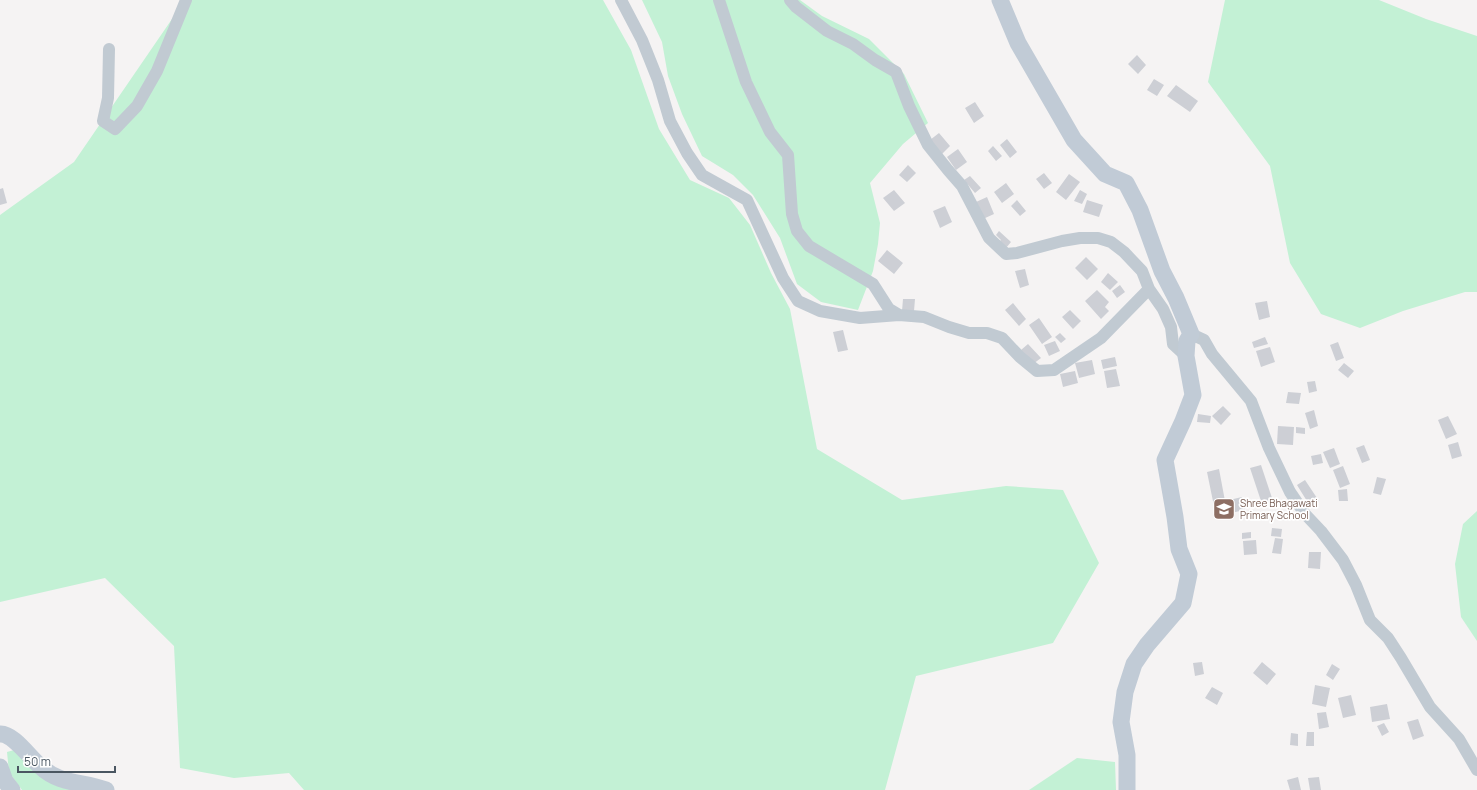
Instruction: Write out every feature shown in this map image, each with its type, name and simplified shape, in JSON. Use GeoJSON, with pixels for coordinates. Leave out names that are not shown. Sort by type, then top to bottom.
{"type":"FeatureCollection","features":[{"type":"Feature","properties":{"kind":"street"},"geometry":{"type":"LineString","coordinates":[[109,49],[108,98],[103,121],[115,129],[137,106],[157,71],[186,0]]}},
{"type":"Feature","properties":{"kind":"street"},"geometry":{"type":"LineString","coordinates":[[621,0],[642,40],[658,80],[670,121],[687,153],[702,175],[747,200],[783,278],[798,301],[820,311],[860,318],[899,315],[924,317],[969,333],[987,333],[1002,338],[1037,371],[1054,370],[1101,338],[1149,289]]}},
{"type":"Feature","properties":{"kind":"street"},"geometry":{"type":"LineString","coordinates":[[719,0],[746,82],[770,132],[788,155],[792,214],[797,231],[809,246],[873,284],[886,306],[899,315]]}},
{"type":"Feature","properties":{"kind":"street"},"geometry":{"type":"LineString","coordinates":[[790,0],[796,7],[827,31],[853,44],[875,60],[896,72],[928,145],[962,186],[974,212],[989,238],[1006,254],[1017,253],[1062,241],[1080,238],[1098,238],[1111,242],[1124,252],[1142,272],[1149,289],[1163,309],[1171,327],[1173,344],[1186,356]]}},
{"type":"Feature","properties":{"kind":"street"},"geometry":{"type":"LineString","coordinates":[[1000,0],[1018,43],[1074,140],[1105,174],[1126,183],[1140,210],[1162,271],[1176,298],[1191,334],[1204,340],[1212,354],[1251,401],[1269,448],[1290,492],[1305,514],[1321,531],[1343,560],[1356,585],[1370,620],[1388,638],[1430,707],[1459,739],[1477,770]]}},
{"type":"Feature","properties":{"kind":"street"},"geometry":{"type":"LineString","coordinates":[[1127,790],[1127,755],[1121,722],[1125,692],[1134,664],[1147,645],[1183,603],[1189,574],[1179,549],[1165,460],[1193,395],[1190,371],[1186,356],[1187,341],[1191,334]]}},
{"type":"Feature","properties":{"kind":"street"},"geometry":{"type":"LineString","coordinates":[[0,734],[4,733],[17,743],[40,767],[62,780],[106,790]]}},
{"type":"Feature","properties":{"kind":"street"},"geometry":{"type":"LineString","coordinates":[[0,767],[5,782],[12,790]]}},
{"type":"Feature","properties":{"kind":"green space"},"geometry":{"type":"Polygon","coordinates":[[[185,0],[603,0],[631,50],[659,129],[690,180],[729,198],[750,225],[771,273],[790,309],[817,449],[902,500],[1006,486],[1063,490],[1099,563],[1053,643],[916,676],[885,790],[304,790],[289,773],[234,778],[180,768],[174,646],[105,578],[0,602],[0,215],[74,162],[185,0]]]}},
{"type":"Feature","properties":{"kind":"green space"},"geometry":{"type":"Polygon","coordinates":[[[642,0],[800,0],[822,16],[869,39],[904,74],[928,123],[903,144],[870,183],[880,223],[873,271],[858,310],[821,302],[797,284],[780,238],[753,195],[733,175],[702,156],[682,114],[668,76],[662,42],[642,0]]]}},
{"type":"Feature","properties":{"kind":"green space"},"geometry":{"type":"Polygon","coordinates":[[[1225,0],[1379,0],[1426,19],[1477,36],[1477,292],[1465,292],[1403,311],[1360,328],[1321,314],[1290,263],[1270,166],[1208,82],[1225,0]]]}},
{"type":"Feature","properties":{"kind":"green space"},"geometry":{"type":"Polygon","coordinates":[[[1477,511],[1477,641],[1461,617],[1455,564],[1463,524],[1477,511]]]}},
{"type":"Feature","properties":{"kind":"green space"},"geometry":{"type":"Polygon","coordinates":[[[14,750],[71,790],[22,790],[9,772],[7,752],[14,750]]]}},
{"type":"Feature","properties":{"kind":"green space"},"geometry":{"type":"Polygon","coordinates":[[[1077,758],[1115,762],[1116,790],[1029,790],[1077,758]]]}},
{"type":"Feature","properties":{"kind":"building"},"geometry":{"type":"Polygon","coordinates":[[[1137,55],[1146,65],[1138,74],[1128,64],[1137,55]]]}},
{"type":"Feature","properties":{"kind":"building"},"geometry":{"type":"Polygon","coordinates":[[[1154,79],[1164,85],[1157,96],[1147,90],[1154,79]]]}},
{"type":"Feature","properties":{"kind":"building"},"geometry":{"type":"Polygon","coordinates":[[[1176,85],[1198,101],[1190,112],[1167,96],[1176,85]]]}},
{"type":"Feature","properties":{"kind":"building"},"geometry":{"type":"Polygon","coordinates":[[[975,102],[984,116],[974,123],[965,108],[975,102]]]}},
{"type":"Feature","properties":{"kind":"building"},"geometry":{"type":"Polygon","coordinates":[[[939,133],[950,146],[942,154],[930,140],[939,133]]]}},
{"type":"Feature","properties":{"kind":"building"},"geometry":{"type":"Polygon","coordinates":[[[1007,139],[1017,152],[1010,158],[1000,145],[1007,139]]]}},
{"type":"Feature","properties":{"kind":"building"},"geometry":{"type":"Polygon","coordinates":[[[993,146],[1002,156],[996,161],[988,151],[993,146]]]}},
{"type":"Feature","properties":{"kind":"building"},"geometry":{"type":"Polygon","coordinates":[[[958,149],[967,162],[956,170],[947,157],[958,149]]]}},
{"type":"Feature","properties":{"kind":"building"},"geometry":{"type":"Polygon","coordinates":[[[908,165],[916,173],[907,182],[899,175],[908,165]]]}},
{"type":"Feature","properties":{"kind":"building"},"geometry":{"type":"Polygon","coordinates":[[[1044,173],[1052,183],[1044,189],[1036,179],[1044,173]]]}},
{"type":"Feature","properties":{"kind":"building"},"geometry":{"type":"Polygon","coordinates":[[[1069,174],[1080,182],[1066,200],[1056,192],[1069,174]]]}},
{"type":"Feature","properties":{"kind":"building"},"geometry":{"type":"Polygon","coordinates":[[[970,176],[981,188],[975,193],[964,180],[970,176]]]}},
{"type":"Feature","properties":{"kind":"building"},"geometry":{"type":"Polygon","coordinates":[[[1006,183],[1014,194],[1002,203],[994,192],[1006,183]]]}},
{"type":"Feature","properties":{"kind":"building"},"geometry":{"type":"Polygon","coordinates":[[[3,188],[7,203],[0,205],[0,189],[3,188]]]}},
{"type":"Feature","properties":{"kind":"building"},"geometry":{"type":"Polygon","coordinates":[[[894,190],[905,203],[894,211],[883,198],[894,190]]]}},
{"type":"Feature","properties":{"kind":"building"},"geometry":{"type":"Polygon","coordinates":[[[1080,190],[1087,194],[1082,204],[1074,201],[1080,190]]]}},
{"type":"Feature","properties":{"kind":"building"},"geometry":{"type":"Polygon","coordinates":[[[987,197],[994,214],[983,219],[976,202],[987,197]]]}},
{"type":"Feature","properties":{"kind":"building"},"geometry":{"type":"Polygon","coordinates":[[[1017,200],[1026,211],[1020,216],[1011,206],[1017,200]]]}},
{"type":"Feature","properties":{"kind":"building"},"geometry":{"type":"Polygon","coordinates":[[[1087,200],[1103,205],[1099,217],[1083,212],[1087,200]]]}},
{"type":"Feature","properties":{"kind":"building"},"geometry":{"type":"Polygon","coordinates":[[[945,206],[952,222],[940,228],[933,211],[945,206]]]}},
{"type":"Feature","properties":{"kind":"building"},"geometry":{"type":"Polygon","coordinates":[[[999,231],[1011,242],[1006,248],[999,242],[1001,240],[996,235],[999,231]]]}},
{"type":"Feature","properties":{"kind":"building"},"geometry":{"type":"Polygon","coordinates":[[[887,250],[903,263],[894,274],[878,261],[887,250]]]}},
{"type":"Feature","properties":{"kind":"building"},"geometry":{"type":"Polygon","coordinates":[[[1086,257],[1098,269],[1087,280],[1075,268],[1086,257]]]}},
{"type":"Feature","properties":{"kind":"building"},"geometry":{"type":"Polygon","coordinates":[[[1025,269],[1029,285],[1020,288],[1015,271],[1025,269]]]}},
{"type":"Feature","properties":{"kind":"building"},"geometry":{"type":"Polygon","coordinates":[[[1108,273],[1118,282],[1110,290],[1101,282],[1108,273]]]}},
{"type":"Feature","properties":{"kind":"building"},"geometry":{"type":"Polygon","coordinates":[[[1120,285],[1125,292],[1117,298],[1112,291],[1120,285]]]}},
{"type":"Feature","properties":{"kind":"building"},"geometry":{"type":"Polygon","coordinates":[[[1097,290],[1109,302],[1105,307],[1109,311],[1101,319],[1085,301],[1097,290]]]}},
{"type":"Feature","properties":{"kind":"building"},"geometry":{"type":"Polygon","coordinates":[[[903,299],[915,299],[914,311],[902,311],[903,299]]]}},
{"type":"Feature","properties":{"kind":"building"},"geometry":{"type":"Polygon","coordinates":[[[1267,301],[1270,317],[1259,320],[1255,303],[1267,301]]]}},
{"type":"Feature","properties":{"kind":"building"},"geometry":{"type":"Polygon","coordinates":[[[1013,303],[1026,319],[1019,326],[1005,310],[1013,303]]]}},
{"type":"Feature","properties":{"kind":"building"},"geometry":{"type":"Polygon","coordinates":[[[1070,310],[1081,321],[1073,329],[1062,317],[1070,310]]]}},
{"type":"Feature","properties":{"kind":"building"},"geometry":{"type":"Polygon","coordinates":[[[1039,318],[1052,337],[1042,344],[1029,325],[1039,318]]]}},
{"type":"Feature","properties":{"kind":"building"},"geometry":{"type":"Polygon","coordinates":[[[843,330],[848,350],[838,352],[833,332],[843,330]]]}},
{"type":"Feature","properties":{"kind":"building"},"geometry":{"type":"Polygon","coordinates":[[[1060,333],[1066,339],[1061,343],[1055,337],[1060,333]]]}},
{"type":"Feature","properties":{"kind":"building"},"geometry":{"type":"Polygon","coordinates":[[[1265,337],[1268,344],[1254,348],[1252,342],[1265,337]]]}},
{"type":"Feature","properties":{"kind":"building"},"geometry":{"type":"Polygon","coordinates":[[[1055,341],[1060,351],[1049,356],[1044,345],[1055,341]]]}},
{"type":"Feature","properties":{"kind":"building"},"geometry":{"type":"Polygon","coordinates":[[[1338,342],[1344,358],[1336,361],[1330,345],[1338,342]]]}},
{"type":"Feature","properties":{"kind":"building"},"geometry":{"type":"Polygon","coordinates":[[[1028,344],[1041,358],[1033,364],[1021,350],[1028,344]]]}},
{"type":"Feature","properties":{"kind":"building"},"geometry":{"type":"Polygon","coordinates":[[[1270,347],[1275,362],[1261,367],[1256,351],[1270,347]]]}},
{"type":"Feature","properties":{"kind":"building"},"geometry":{"type":"Polygon","coordinates":[[[1115,357],[1117,366],[1103,369],[1101,360],[1115,357]]]}},
{"type":"Feature","properties":{"kind":"building"},"geometry":{"type":"Polygon","coordinates":[[[1092,360],[1095,374],[1079,378],[1075,363],[1092,360]]]}},
{"type":"Feature","properties":{"kind":"building"},"geometry":{"type":"Polygon","coordinates":[[[1344,363],[1354,371],[1348,378],[1338,370],[1344,363]]]}},
{"type":"Feature","properties":{"kind":"building"},"geometry":{"type":"Polygon","coordinates":[[[1116,369],[1120,386],[1107,388],[1104,371],[1116,369]]]}},
{"type":"Feature","properties":{"kind":"building"},"geometry":{"type":"Polygon","coordinates":[[[1075,371],[1078,383],[1063,387],[1060,374],[1075,371]]]}},
{"type":"Feature","properties":{"kind":"building"},"geometry":{"type":"Polygon","coordinates":[[[1315,381],[1317,391],[1309,393],[1307,382],[1315,381]]]}},
{"type":"Feature","properties":{"kind":"building"},"geometry":{"type":"Polygon","coordinates":[[[1288,392],[1301,393],[1299,404],[1286,403],[1288,392]]]}},
{"type":"Feature","properties":{"kind":"building"},"geometry":{"type":"Polygon","coordinates":[[[1223,406],[1231,414],[1221,425],[1212,416],[1223,406]]]}},
{"type":"Feature","properties":{"kind":"building"},"geometry":{"type":"Polygon","coordinates":[[[1314,410],[1318,426],[1310,429],[1305,413],[1314,410]]]}},
{"type":"Feature","properties":{"kind":"building"},"geometry":{"type":"Polygon","coordinates":[[[1198,414],[1211,416],[1210,423],[1197,422],[1198,414]]]}},
{"type":"Feature","properties":{"kind":"building"},"geometry":{"type":"Polygon","coordinates":[[[1448,416],[1457,434],[1446,439],[1438,420],[1448,416]]]}},
{"type":"Feature","properties":{"kind":"building"},"geometry":{"type":"Polygon","coordinates":[[[1278,426],[1294,427],[1293,445],[1277,444],[1278,426]]]}},
{"type":"Feature","properties":{"kind":"building"},"geometry":{"type":"Polygon","coordinates":[[[1296,427],[1305,428],[1305,434],[1296,433],[1296,427]]]}},
{"type":"Feature","properties":{"kind":"building"},"geometry":{"type":"Polygon","coordinates":[[[1458,442],[1462,456],[1452,459],[1448,445],[1458,442]]]}},
{"type":"Feature","properties":{"kind":"building"},"geometry":{"type":"Polygon","coordinates":[[[1364,445],[1370,460],[1362,463],[1356,448],[1364,445]]]}},
{"type":"Feature","properties":{"kind":"building"},"geometry":{"type":"Polygon","coordinates":[[[1334,448],[1340,464],[1330,468],[1323,452],[1334,448]]]}},
{"type":"Feature","properties":{"kind":"building"},"geometry":{"type":"Polygon","coordinates":[[[1321,454],[1323,463],[1313,465],[1311,456],[1321,454]]]}},
{"type":"Feature","properties":{"kind":"building"},"geometry":{"type":"Polygon","coordinates":[[[1261,465],[1274,504],[1263,507],[1250,468],[1261,465]]]}},
{"type":"Feature","properties":{"kind":"building"},"geometry":{"type":"Polygon","coordinates":[[[1343,466],[1350,484],[1340,488],[1333,470],[1343,466]]]}},
{"type":"Feature","properties":{"kind":"building"},"geometry":{"type":"Polygon","coordinates":[[[1219,469],[1225,501],[1242,497],[1245,510],[1216,516],[1207,472],[1219,469]]]}},
{"type":"Feature","properties":{"kind":"building"},"geometry":{"type":"Polygon","coordinates":[[[1377,477],[1386,479],[1381,495],[1373,493],[1377,477]]]}},
{"type":"Feature","properties":{"kind":"building"},"geometry":{"type":"Polygon","coordinates":[[[1305,480],[1319,501],[1310,506],[1297,485],[1305,480]]]}},
{"type":"Feature","properties":{"kind":"building"},"geometry":{"type":"Polygon","coordinates":[[[1347,489],[1348,501],[1339,501],[1338,490],[1347,489]]]}},
{"type":"Feature","properties":{"kind":"building"},"geometry":{"type":"Polygon","coordinates":[[[1272,528],[1282,529],[1281,537],[1271,536],[1272,528]]]}},
{"type":"Feature","properties":{"kind":"building"},"geometry":{"type":"Polygon","coordinates":[[[1251,532],[1251,538],[1242,539],[1242,533],[1251,532]]]}},
{"type":"Feature","properties":{"kind":"building"},"geometry":{"type":"Polygon","coordinates":[[[1275,538],[1283,539],[1281,554],[1272,553],[1275,538]]]}},
{"type":"Feature","properties":{"kind":"building"},"geometry":{"type":"Polygon","coordinates":[[[1256,540],[1257,554],[1244,555],[1243,541],[1256,540]]]}},
{"type":"Feature","properties":{"kind":"building"},"geometry":{"type":"Polygon","coordinates":[[[1309,552],[1321,552],[1320,569],[1308,568],[1309,552]]]}},
{"type":"Feature","properties":{"kind":"building"},"geometry":{"type":"Polygon","coordinates":[[[1202,662],[1204,674],[1195,676],[1193,663],[1202,662]]]}},
{"type":"Feature","properties":{"kind":"building"},"geometry":{"type":"Polygon","coordinates":[[[1262,662],[1276,674],[1267,685],[1253,673],[1262,662]]]}},
{"type":"Feature","properties":{"kind":"building"},"geometry":{"type":"Polygon","coordinates":[[[1332,664],[1340,669],[1333,680],[1326,675],[1332,664]]]}},
{"type":"Feature","properties":{"kind":"building"},"geometry":{"type":"Polygon","coordinates":[[[1315,685],[1330,688],[1326,707],[1312,704],[1315,685]]]}},
{"type":"Feature","properties":{"kind":"building"},"geometry":{"type":"Polygon","coordinates":[[[1212,687],[1223,693],[1217,705],[1205,698],[1212,687]]]}},
{"type":"Feature","properties":{"kind":"building"},"geometry":{"type":"Polygon","coordinates":[[[1351,695],[1356,715],[1343,718],[1338,698],[1351,695]]]}},
{"type":"Feature","properties":{"kind":"building"},"geometry":{"type":"Polygon","coordinates":[[[1387,704],[1390,719],[1372,722],[1370,707],[1387,704]]]}},
{"type":"Feature","properties":{"kind":"building"},"geometry":{"type":"Polygon","coordinates":[[[1326,712],[1329,727],[1319,729],[1317,713],[1326,712]]]}},
{"type":"Feature","properties":{"kind":"building"},"geometry":{"type":"Polygon","coordinates":[[[1418,719],[1424,736],[1413,740],[1407,722],[1418,719]]]}},
{"type":"Feature","properties":{"kind":"building"},"geometry":{"type":"Polygon","coordinates":[[[1384,723],[1389,732],[1382,736],[1377,726],[1384,723]]]}},
{"type":"Feature","properties":{"kind":"building"},"geometry":{"type":"Polygon","coordinates":[[[1307,732],[1314,732],[1314,746],[1306,746],[1307,732]]]}},
{"type":"Feature","properties":{"kind":"building"},"geometry":{"type":"Polygon","coordinates":[[[1291,733],[1298,734],[1298,746],[1290,745],[1291,733]]]}},
{"type":"Feature","properties":{"kind":"building"},"geometry":{"type":"Polygon","coordinates":[[[1298,777],[1301,790],[1290,790],[1287,780],[1298,777]]]}},
{"type":"Feature","properties":{"kind":"building"},"geometry":{"type":"Polygon","coordinates":[[[1319,777],[1321,790],[1310,790],[1308,778],[1319,777]]]}},
{"type":"Feature","properties":{"kind":"place","name":"Shree Bhagawati Primary School"},"geometry":{"type":"Point","coordinates":[1224,509]}}]}
